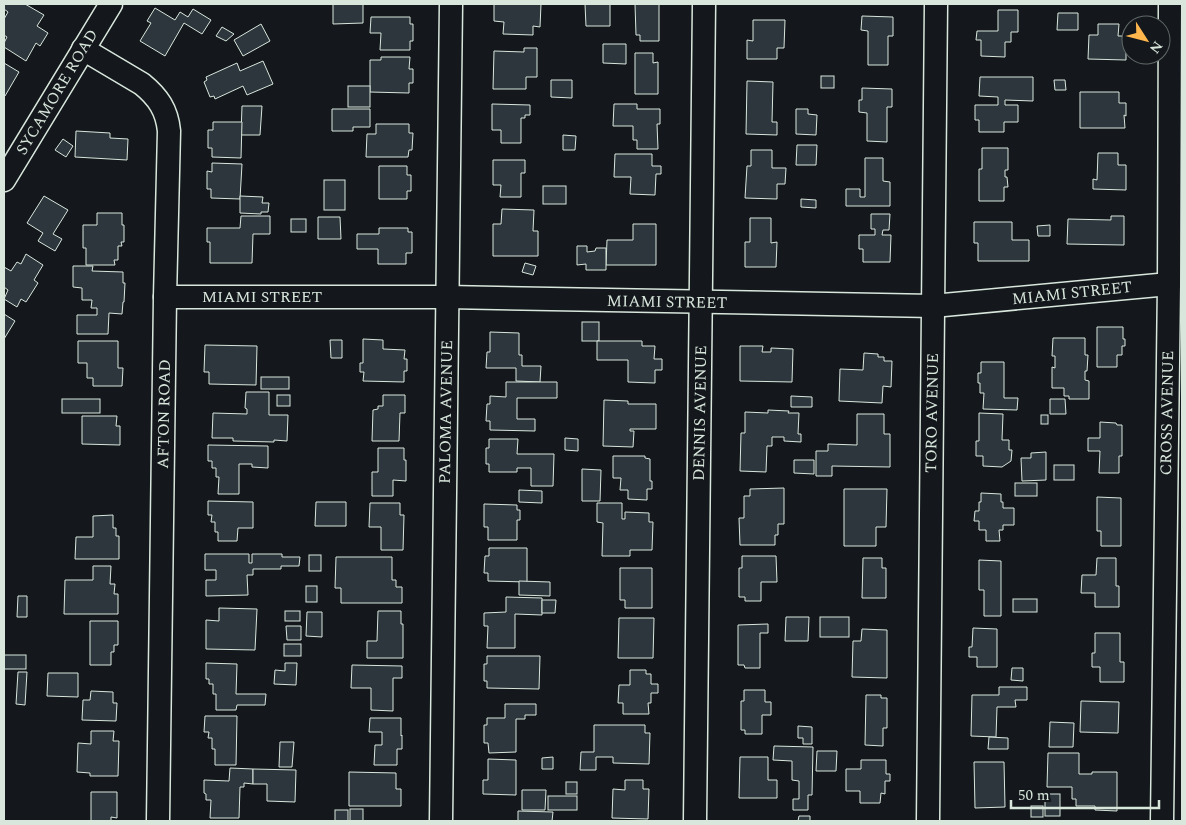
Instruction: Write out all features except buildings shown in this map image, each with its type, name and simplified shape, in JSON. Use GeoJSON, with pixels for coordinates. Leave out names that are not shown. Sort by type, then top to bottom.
{"type":"FeatureCollection","features":[{"type":"Feature","properties":{"kind":"street","name":"SYCAMORE ROAD"},"geometry":{"type":"LineString","coordinates":[[4,180],[111,4]]}},
{"type":"Feature","properties":{"kind":"street","name":"PALOMA AVENUE"},"geometry":{"type":"LineString","coordinates":[[442,821],[451,4]]}},
{"type":"Feature","properties":{"kind":"street","name":"DENNIS AVENUE"},"geometry":{"type":"LineString","coordinates":[[695,821],[704,4]]}},
{"type":"Feature","properties":{"kind":"street","name":"TORO AVENUE"},"geometry":{"type":"LineString","coordinates":[[928,821],[936,4]]}},
{"type":"Feature","properties":{"kind":"street","name":"CROSS AVENUE"},"geometry":{"type":"LineString","coordinates":[[1162,821],[1169,284],[1170,4]]}},
{"type":"Feature","properties":{"kind":"street","name":"AFTON ROAD"},"geometry":{"type":"LineString","coordinates":[[83,49],[142,84],[156,96],[168,120],[158,821]]}},
{"type":"Feature","properties":{"kind":"street","name":"MIAMI STREET"},"geometry":{"type":"LineString","coordinates":[[165,297],[447,297],[934,306],[1169,284]]}}]}
